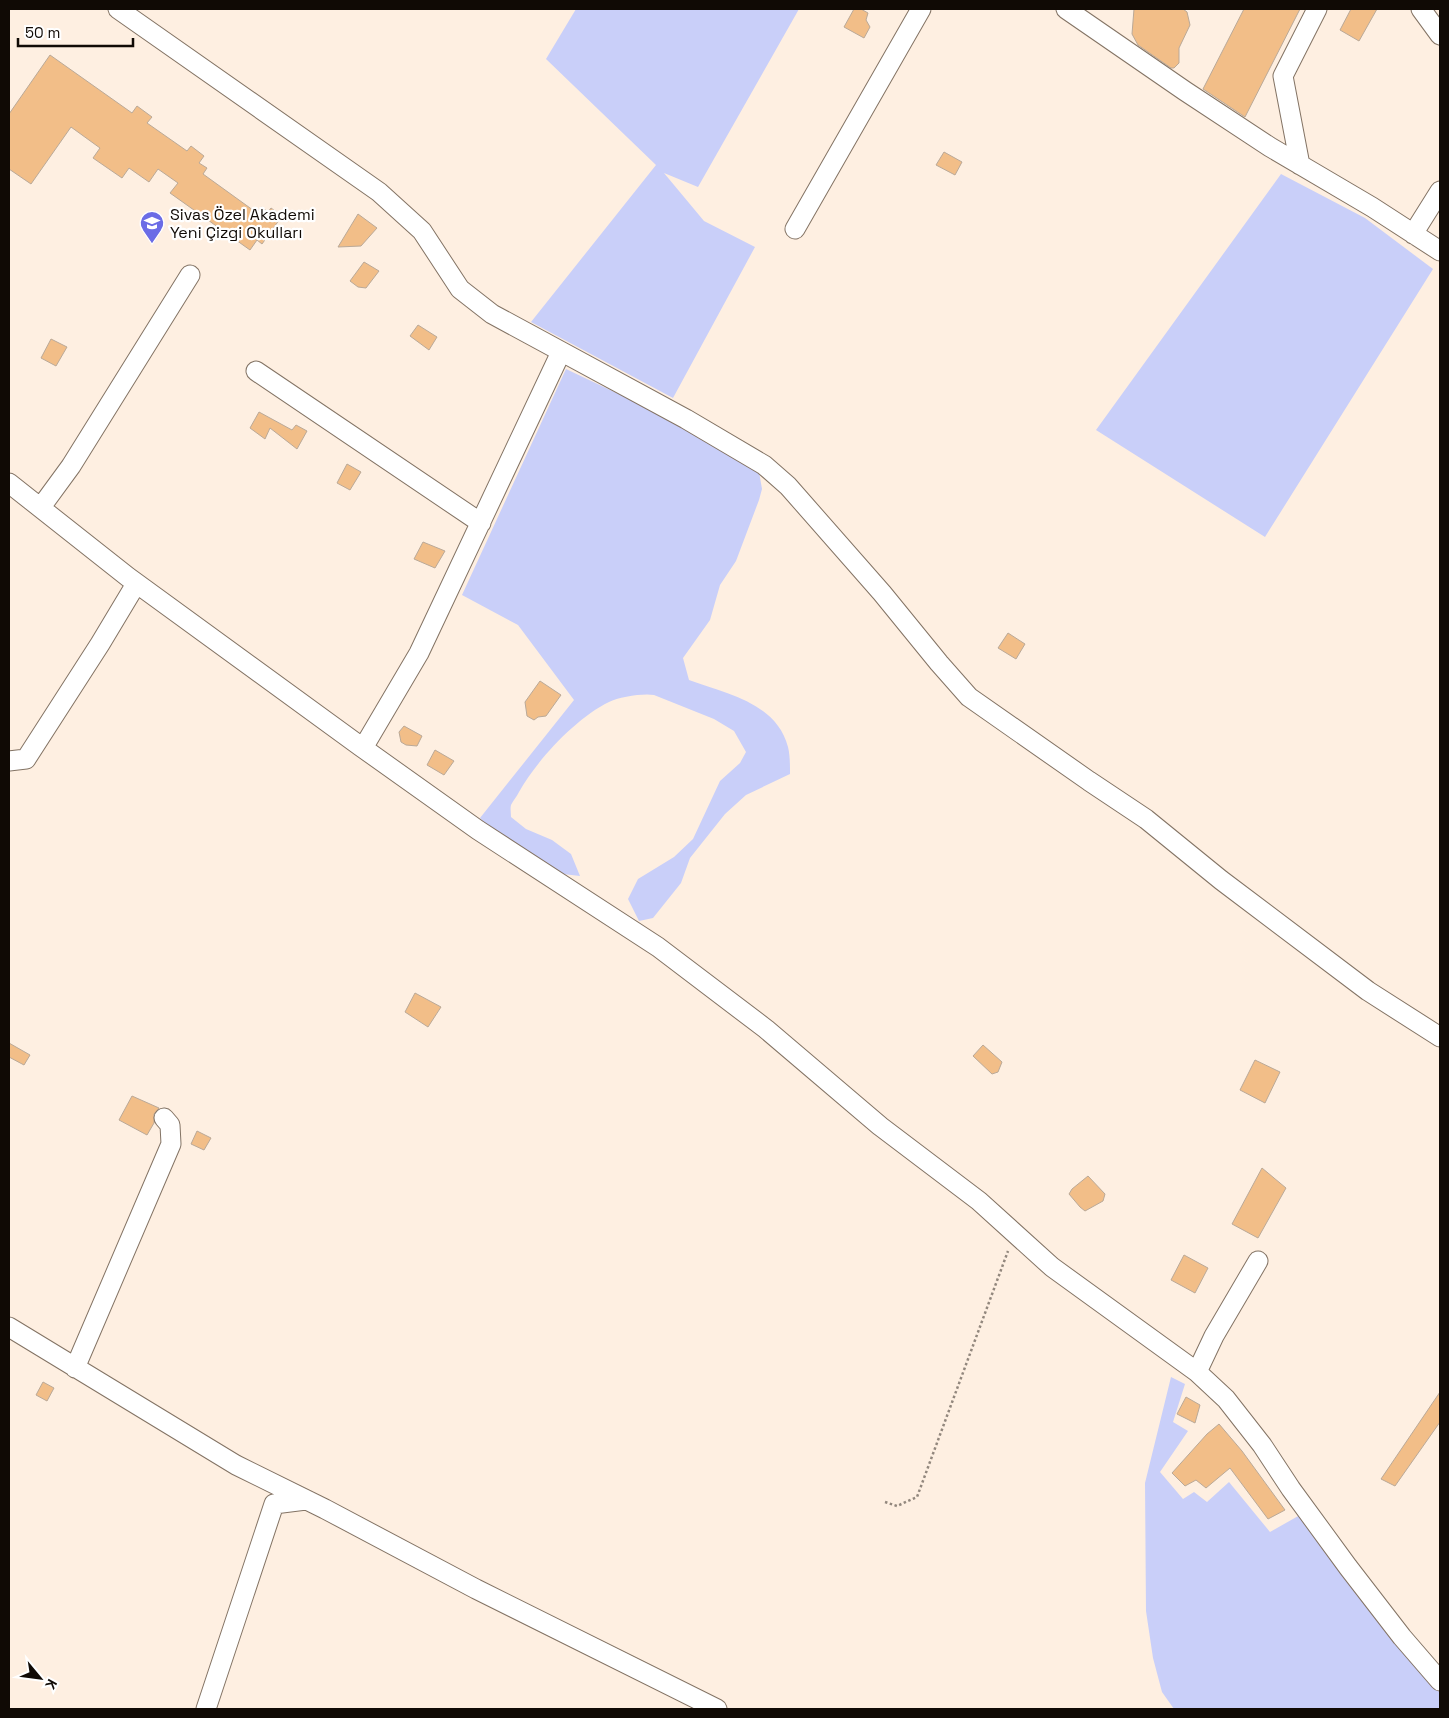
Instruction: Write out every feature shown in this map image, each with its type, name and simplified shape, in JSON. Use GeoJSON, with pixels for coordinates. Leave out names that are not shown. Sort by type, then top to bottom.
{"type":"FeatureCollection","features":[{"type":"Feature","properties":{"kind":"street"},"geometry":{"type":"LineString","coordinates":[[118,9],[379,192],[422,231],[460,289],[492,314],[686,419],[764,465],[788,486],[882,593],[969,697],[1146,820],[1229,886],[1368,991],[1440,1037]]}},
{"type":"Feature","properties":{"kind":"street"},"geometry":{"type":"LineString","coordinates":[[795,228],[921,9]]}},
{"type":"Feature","properties":{"kind":"street"},"geometry":{"type":"LineString","coordinates":[[1066,9],[1270,147],[1372,206],[1440,252]]}},
{"type":"Feature","properties":{"kind":"street"},"geometry":{"type":"LineString","coordinates":[[1300,164],[1283,76],[1317,9]]}},
{"type":"Feature","properties":{"kind":"street"},"geometry":{"type":"LineString","coordinates":[[1421,9],[1440,35]]}},
{"type":"Feature","properties":{"kind":"street"},"geometry":{"type":"LineString","coordinates":[[1413,234],[1440,191]]}},
{"type":"Feature","properties":{"kind":"street"},"geometry":{"type":"LineString","coordinates":[[41,508],[71,466],[190,275]]}},
{"type":"Feature","properties":{"kind":"street"},"geometry":{"type":"LineString","coordinates":[[363,748],[419,653],[561,352]]}},
{"type":"Feature","properties":{"kind":"street"},"geometry":{"type":"LineString","coordinates":[[256,371],[481,523]]}},
{"type":"Feature","properties":{"kind":"street"},"geometry":{"type":"LineString","coordinates":[[9,483],[136,584],[363,748],[478,830],[681,965],[766,1029],[880,1126],[979,1201],[1052,1267],[1197,1372],[1226,1399],[1262,1445],[1291,1490],[1348,1567],[1402,1637],[1440,1681]]}},
{"type":"Feature","properties":{"kind":"street"},"geometry":{"type":"LineString","coordinates":[[9,761],[26,758],[100,644],[136,584]]}},
{"type":"Feature","properties":{"kind":"street"},"geometry":{"type":"LineString","coordinates":[[75,1368],[171,1144],[170,1124],[164,1118]]}},
{"type":"Feature","properties":{"kind":"street"},"geometry":{"type":"LineString","coordinates":[[1197,1372],[1214,1336],[1258,1261]]}},
{"type":"Feature","properties":{"kind":"street"},"geometry":{"type":"LineString","coordinates":[[9,1329],[236,1465],[476,1589],[716,1709]]}},
{"type":"Feature","properties":{"kind":"street"},"geometry":{"type":"LineString","coordinates":[[206,1709],[274,1504],[306,1500]]}},
{"type":"Feature","properties":{"kind":"path"},"geometry":{"type":"LineString","coordinates":[[884,1502],[897,1506],[916,1498],[1015,1234]]}},
{"type":"Feature","properties":{"kind":"shaded area"},"geometry":{"type":"Polygon","coordinates":[[[576,9],[799,9],[698,187],[664,173],[704,221],[755,247],[673,398],[531,322],[656,165],[546,59],[576,9]]]}},
{"type":"Feature","properties":{"kind":"shaded area"},"geometry":{"type":"Polygon","coordinates":[[[1281,174],[1365,218],[1433,269],[1265,537],[1096,430],[1281,174]]]}},
{"type":"Feature","properties":{"kind":"shaded area"},"geometry":{"type":"Polygon","coordinates":[[[566,369],[646,407],[750,464],[759,472],[762,489],[736,561],[720,585],[710,620],[683,658],[689,680],[748,702],[773,720],[782,732],[788,747],[790,774],[746,795],[725,814],[690,858],[681,883],[653,918],[639,921],[628,899],[638,879],[674,857],[693,839],[720,781],[740,763],[746,752],[734,731],[714,719],[654,695],[638,695],[613,700],[596,709],[558,741],[536,767],[511,805],[511,817],[526,829],[552,840],[571,854],[580,876],[563,874],[492,831],[480,818],[574,700],[518,625],[462,595],[566,369]]]}},
{"type":"Feature","properties":{"kind":"shaded area"},"geometry":{"type":"Polygon","coordinates":[[[1171,1377],[1185,1384],[1173,1422],[1188,1431],[1160,1472],[1183,1499],[1194,1492],[1207,1502],[1229,1482],[1270,1532],[1300,1515],[1440,1693],[1440,1709],[1174,1709],[1162,1692],[1153,1658],[1146,1611],[1145,1483],[1171,1377]]]}},
{"type":"Feature","properties":{"kind":"building"},"geometry":{"type":"Polygon","coordinates":[[[854,9],[861,9],[868,13],[866,20],[870,27],[864,38],[844,27],[854,9]]]}},
{"type":"Feature","properties":{"kind":"building"},"geometry":{"type":"Polygon","coordinates":[[[1134,9],[1183,9],[1187,12],[1190,25],[1179,48],[1179,63],[1174,68],[1171,68],[1138,45],[1132,34],[1134,9]]]}},
{"type":"Feature","properties":{"kind":"building"},"geometry":{"type":"Polygon","coordinates":[[[1244,9],[1300,9],[1245,117],[1203,89],[1244,9]]]}},
{"type":"Feature","properties":{"kind":"building"},"geometry":{"type":"Polygon","coordinates":[[[1351,9],[1377,9],[1359,41],[1340,30],[1351,9]]]}},
{"type":"Feature","properties":{"kind":"building"},"geometry":{"type":"Polygon","coordinates":[[[50,55],[132,113],[137,106],[152,117],[147,123],[187,151],[191,146],[204,156],[199,163],[207,168],[203,174],[257,213],[261,207],[268,212],[271,208],[282,216],[262,244],[257,240],[250,250],[170,193],[178,183],[158,169],[149,182],[129,168],[122,178],[93,158],[100,148],[71,127],[31,184],[9,169],[9,114],[50,55]]]}},
{"type":"Feature","properties":{"kind":"building"},"geometry":{"type":"Polygon","coordinates":[[[944,152],[962,162],[955,175],[936,165],[944,152]]]}},
{"type":"Feature","properties":{"kind":"building"},"geometry":{"type":"Polygon","coordinates":[[[358,214],[377,228],[361,246],[338,247],[358,214]]]}},
{"type":"Feature","properties":{"kind":"building"},"geometry":{"type":"Polygon","coordinates":[[[364,262],[379,271],[366,288],[358,287],[350,281],[364,262]]]}},
{"type":"Feature","properties":{"kind":"building"},"geometry":{"type":"Polygon","coordinates":[[[418,325],[437,337],[429,350],[410,336],[418,325]]]}},
{"type":"Feature","properties":{"kind":"building"},"geometry":{"type":"Polygon","coordinates":[[[51,339],[67,347],[56,366],[41,358],[51,339]]]}},
{"type":"Feature","properties":{"kind":"building"},"geometry":{"type":"Polygon","coordinates":[[[259,412],[292,430],[296,425],[307,431],[297,449],[270,428],[265,439],[250,428],[259,412]]]}},
{"type":"Feature","properties":{"kind":"building"},"geometry":{"type":"Polygon","coordinates":[[[347,464],[361,472],[350,490],[337,483],[347,464]]]}},
{"type":"Feature","properties":{"kind":"building"},"geometry":{"type":"Polygon","coordinates":[[[423,542],[445,551],[435,568],[414,559],[423,542]]]}},
{"type":"Feature","properties":{"kind":"building"},"geometry":{"type":"Polygon","coordinates":[[[1008,633],[1025,644],[1016,659],[998,648],[1008,633]]]}},
{"type":"Feature","properties":{"kind":"building"},"geometry":{"type":"Polygon","coordinates":[[[540,681],[561,695],[546,716],[538,717],[534,720],[527,716],[525,702],[540,681]]]}},
{"type":"Feature","properties":{"kind":"building"},"geometry":{"type":"Polygon","coordinates":[[[404,726],[422,736],[417,746],[406,745],[401,742],[399,732],[404,726]]]}},
{"type":"Feature","properties":{"kind":"building"},"geometry":{"type":"Polygon","coordinates":[[[435,750],[454,761],[444,775],[427,765],[435,750]]]}},
{"type":"Feature","properties":{"kind":"building"},"geometry":{"type":"Polygon","coordinates":[[[415,993],[441,1007],[428,1027],[405,1012],[415,993]]]}},
{"type":"Feature","properties":{"kind":"building"},"geometry":{"type":"Polygon","coordinates":[[[9,1043],[30,1055],[24,1065],[9,1057],[9,1043]]]}},
{"type":"Feature","properties":{"kind":"building"},"geometry":{"type":"Polygon","coordinates":[[[983,1045],[1002,1062],[998,1072],[992,1074],[973,1056],[983,1045]]]}},
{"type":"Feature","properties":{"kind":"building"},"geometry":{"type":"Polygon","coordinates":[[[1255,1060],[1280,1072],[1265,1103],[1240,1090],[1255,1060]]]}},
{"type":"Feature","properties":{"kind":"building"},"geometry":{"type":"Polygon","coordinates":[[[132,1096],[159,1108],[154,1114],[154,1123],[147,1135],[119,1120],[132,1096]]]}},
{"type":"Feature","properties":{"kind":"building"},"geometry":{"type":"Polygon","coordinates":[[[197,1131],[211,1138],[204,1150],[191,1144],[197,1131]]]}},
{"type":"Feature","properties":{"kind":"building"},"geometry":{"type":"Polygon","coordinates":[[[1262,1168],[1286,1188],[1258,1238],[1232,1224],[1262,1168]]]}},
{"type":"Feature","properties":{"kind":"building"},"geometry":{"type":"Polygon","coordinates":[[[1088,1176],[1105,1194],[1103,1201],[1085,1211],[1069,1194],[1072,1189],[1088,1176]]]}},
{"type":"Feature","properties":{"kind":"building"},"geometry":{"type":"Polygon","coordinates":[[[1184,1255],[1208,1268],[1195,1293],[1171,1280],[1184,1255]]]}},
{"type":"Feature","properties":{"kind":"building"},"geometry":{"type":"Polygon","coordinates":[[[43,1382],[54,1388],[47,1401],[36,1395],[43,1382]]]}},
{"type":"Feature","properties":{"kind":"building"},"geometry":{"type":"Polygon","coordinates":[[[1440,1392],[1440,1422],[1395,1486],[1381,1479],[1440,1392]]]}},
{"type":"Feature","properties":{"kind":"building"},"geometry":{"type":"Polygon","coordinates":[[[1186,1397],[1200,1405],[1195,1423],[1177,1414],[1186,1397]]]}},
{"type":"Feature","properties":{"kind":"building"},"geometry":{"type":"Polygon","coordinates":[[[1219,1424],[1242,1451],[1285,1510],[1268,1519],[1230,1468],[1206,1488],[1196,1480],[1185,1486],[1172,1473],[1207,1434],[1219,1424]]]}},
{"type":"Feature","properties":{"kind":"place","name":"Sivas Özel Akademi Yeni Çizgi Okulları"},"geometry":{"type":"Point","coordinates":[152,244]}}]}
